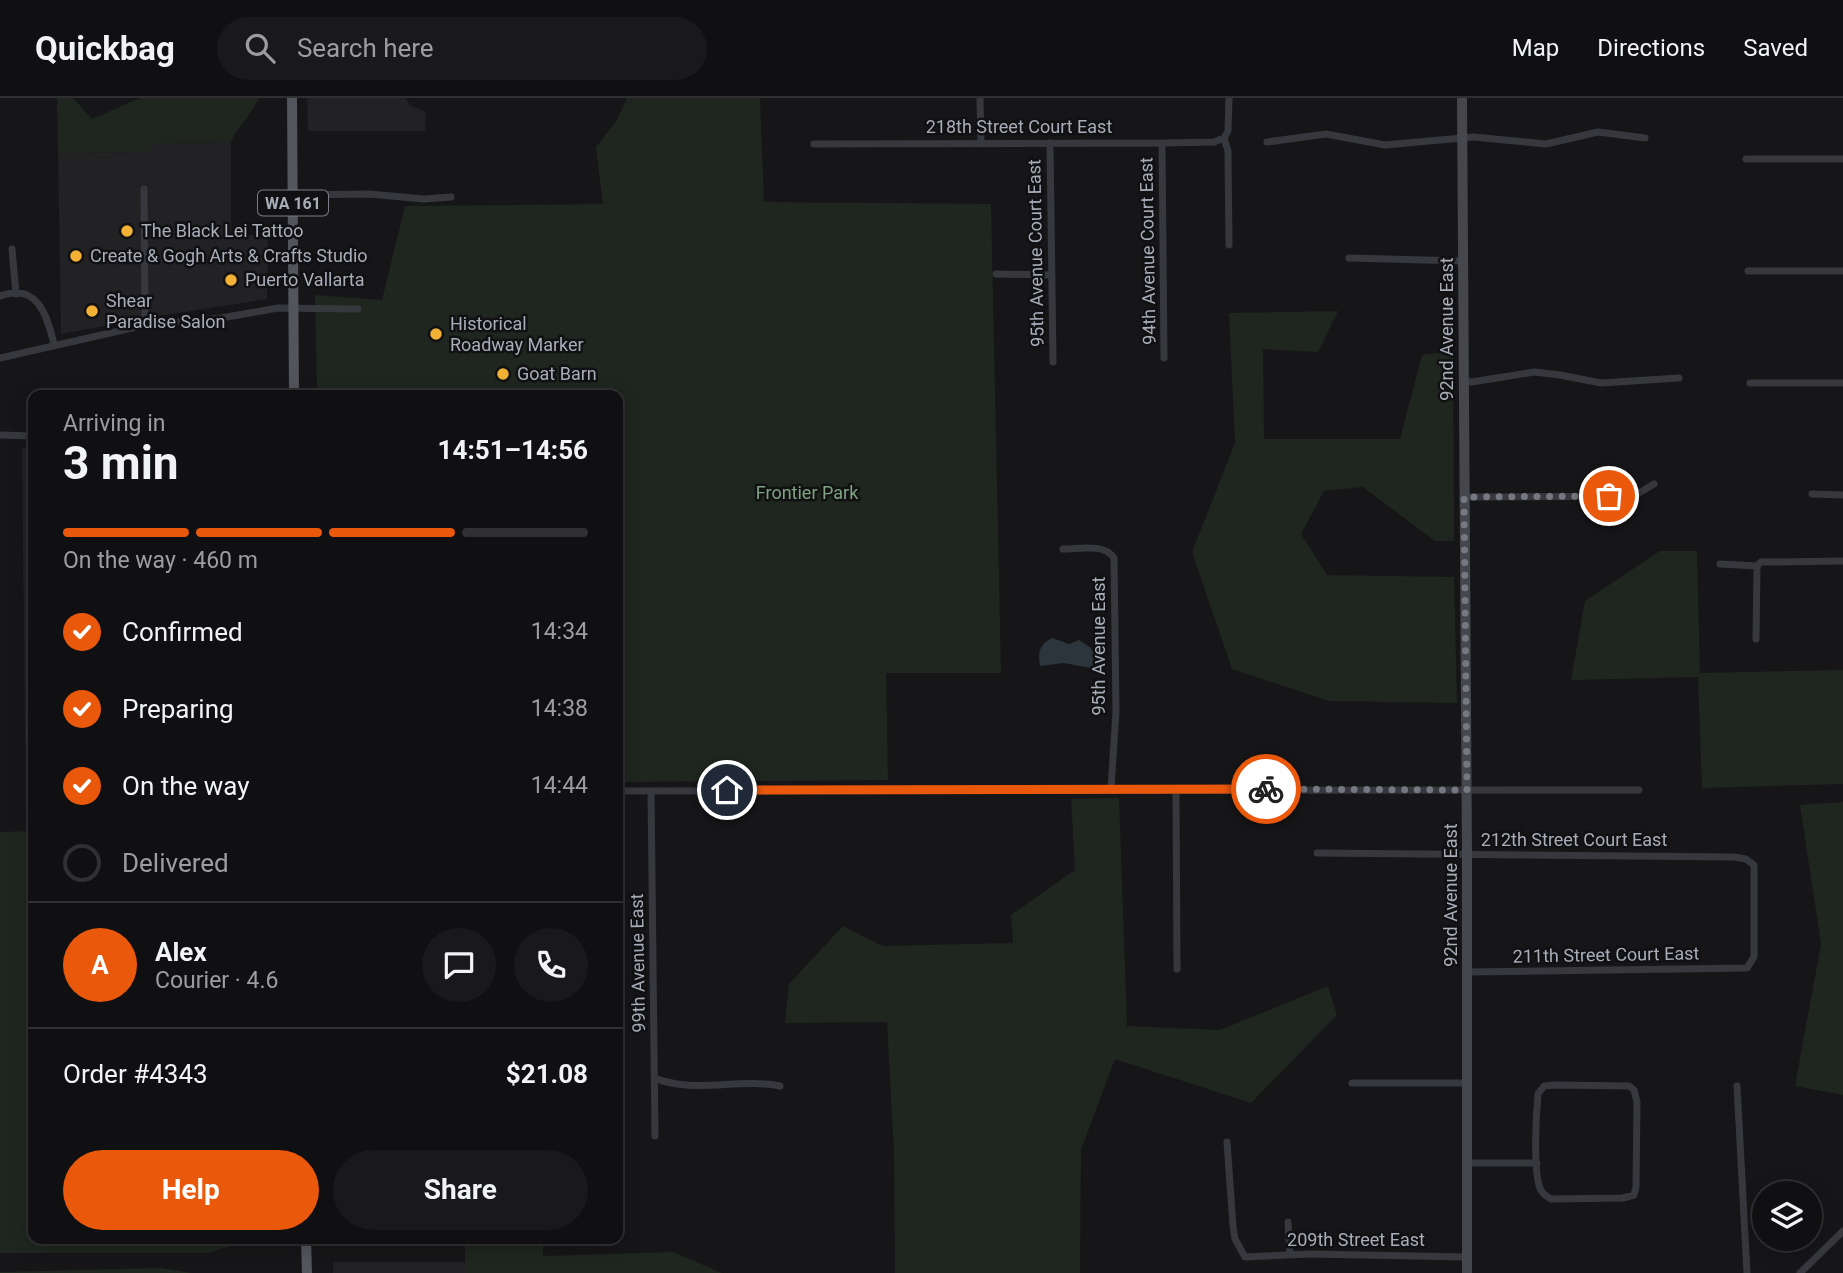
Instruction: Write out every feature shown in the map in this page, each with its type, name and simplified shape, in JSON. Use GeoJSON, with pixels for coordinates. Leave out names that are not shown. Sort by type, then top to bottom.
{"type":"FeatureCollection","features":[{"type":"Feature","properties":{"kind":"main road","name":"WA 161"},"geometry":{"type":"LineString","coordinates":[[292,98],[295,390]]}},
{"type":"Feature","properties":{"kind":"main road"},"geometry":{"type":"LineString","coordinates":[[306,1244],[307,1273]]}},
{"type":"Feature","properties":{"kind":"street"},"geometry":{"type":"LineString","coordinates":[[980,98],[981,143]]}},
{"type":"Feature","properties":{"kind":"street"},"geometry":{"type":"LineString","coordinates":[[1229,98],[1228,131],[1224,138],[1228,151],[1229,245]]}},
{"type":"Feature","properties":{"kind":"street","name":"92nd Avenue East"},"geometry":{"type":"LineString","coordinates":[[1462,98],[1467,1273]]}},
{"type":"Feature","properties":{"kind":"street"},"geometry":{"type":"LineString","coordinates":[[1267,142],[1326,134],[1385,145],[1473,137],[1546,144],[1598,132],[1645,138]]}},
{"type":"Feature","properties":{"kind":"street","name":"218th Street Court East"},"geometry":{"type":"LineString","coordinates":[[814,144],[1162,143],[1214,142],[1224,138]]}},
{"type":"Feature","properties":{"kind":"street","name":"95th Avenue Court East"},"geometry":{"type":"LineString","coordinates":[[1050,143],[1053,362]]}},
{"type":"Feature","properties":{"kind":"street","name":"94th Avenue Court East"},"geometry":{"type":"LineString","coordinates":[[1162,143],[1164,358]]}},
{"type":"Feature","properties":{"kind":"street"},"geometry":{"type":"LineString","coordinates":[[1746,159],[1843,159]]}},
{"type":"Feature","properties":{"kind":"street"},"geometry":{"type":"LineString","coordinates":[[144,189],[145,325]]}},
{"type":"Feature","properties":{"kind":"street"},"geometry":{"type":"LineString","coordinates":[[293,195],[369,194],[424,199],[451,197]]}},
{"type":"Feature","properties":{"kind":"street"},"geometry":{"type":"LineString","coordinates":[[12,249],[16,294]]}},
{"type":"Feature","properties":{"kind":"street"},"geometry":{"type":"LineString","coordinates":[[1349,258],[1463,261]]}},
{"type":"Feature","properties":{"kind":"street"},"geometry":{"type":"LineString","coordinates":[[1748,271],[1843,271]]}},
{"type":"Feature","properties":{"kind":"street"},"geometry":{"type":"LineString","coordinates":[[996,274],[1050,275]]}},
{"type":"Feature","properties":{"kind":"street"},"geometry":{"type":"LineString","coordinates":[[0,296],[26,295],[35,300],[44,309],[54,344]]}},
{"type":"Feature","properties":{"kind":"street"},"geometry":{"type":"LineString","coordinates":[[0,358],[145,325],[293,307],[358,309]]}},
{"type":"Feature","properties":{"kind":"street"},"geometry":{"type":"LineString","coordinates":[[1463,381],[1472,382],[1534,372],[1601,383],[1679,378]]}},
{"type":"Feature","properties":{"kind":"street"},"geometry":{"type":"LineString","coordinates":[[1750,383],[1843,383]]}},
{"type":"Feature","properties":{"kind":"street"},"geometry":{"type":"LineString","coordinates":[[0,435],[28,436]]}},
{"type":"Feature","properties":{"kind":"street"},"geometry":{"type":"LineString","coordinates":[[1464,497],[1634,496],[1654,484]]}},
{"type":"Feature","properties":{"kind":"street"},"geometry":{"type":"LineString","coordinates":[[1812,494],[1843,495]]}},
{"type":"Feature","properties":{"kind":"street","name":"95th Avenue East"},"geometry":{"type":"LineString","coordinates":[[1063,549],[1103,549],[1114,558],[1115,712],[1111,789]]}},
{"type":"Feature","properties":{"kind":"street"},"geometry":{"type":"LineString","coordinates":[[1720,564],[1757,566],[1761,562],[1843,561]]}},
{"type":"Feature","properties":{"kind":"street"},"geometry":{"type":"LineString","coordinates":[[1756,639],[1757,566]]}},
{"type":"Feature","properties":{"kind":"street"},"geometry":{"type":"LineString","coordinates":[[1176,789],[1177,969]]}},
{"type":"Feature","properties":{"kind":"street"},"geometry":{"type":"LineString","coordinates":[[623,791],[1639,790]]}},
{"type":"Feature","properties":{"kind":"street","name":"99th Avenue East"},"geometry":{"type":"LineString","coordinates":[[651,791],[655,1136]]}},
{"type":"Feature","properties":{"kind":"street","name":"212th Street Court East"},"geometry":{"type":"LineString","coordinates":[[1317,853],[1721,856],[1746,859],[1754,865],[1754,957],[1747,968]]}},
{"type":"Feature","properties":{"kind":"street","name":"211th Street Court East"},"geometry":{"type":"LineString","coordinates":[[1466,972],[1747,968]]}},
{"type":"Feature","properties":{"kind":"street"},"geometry":{"type":"LineString","coordinates":[[655,1078],[666,1083],[681,1084],[761,1082],[780,1086]]}},
{"type":"Feature","properties":{"kind":"street"},"geometry":{"type":"LineString","coordinates":[[1352,1083],[1465,1083]]}},
{"type":"Feature","properties":{"kind":"street"},"geometry":{"type":"LineString","coordinates":[[1555,1085],[1633,1088],[1637,1102],[1634,1195],[1623,1198],[1551,1199],[1545,1196],[1540,1188],[1537,1163],[1537,1102],[1542,1087],[1555,1085]]}},
{"type":"Feature","properties":{"kind":"street"},"geometry":{"type":"LineString","coordinates":[[1737,1086],[1747,1273]]}},
{"type":"Feature","properties":{"kind":"street","name":"209th Street East"},"geometry":{"type":"LineString","coordinates":[[1227,1142],[1235,1239],[1245,1257],[1290,1254],[1467,1256]]}},
{"type":"Feature","properties":{"kind":"street"},"geometry":{"type":"LineString","coordinates":[[1466,1163],[1537,1163]]}},
{"type":"Feature","properties":{"kind":"street"},"geometry":{"type":"LineString","coordinates":[[1288,1222],[1290,1254]]}},
{"type":"Feature","properties":{"kind":"street"},"geometry":{"type":"LineString","coordinates":[[1800,1273],[1843,1231]]}},
{"type":"Feature","properties":{"kind":"shaded area"},"geometry":{"type":"Polygon","coordinates":[[[307,98],[405,98],[410,105],[426,112],[425,131],[308,131],[307,98]]]}},
{"type":"Feature","properties":{"kind":"shaded area"},"geometry":{"type":"Polygon","coordinates":[[[231,142],[231,235],[268,235],[267,299],[61,334],[58,153],[148,152],[153,143],[231,142]]]}},
{"type":"Feature","properties":{"kind":"shaded area"},"geometry":{"type":"Polygon","coordinates":[[[22,448],[28,448],[26,831],[22,448]]]}},
{"type":"Feature","properties":{"kind":"shaded area"},"geometry":{"type":"Polygon","coordinates":[[[1052,638],[1069,644],[1079,640],[1091,648],[1095,655],[1095,665],[1091,668],[1064,663],[1040,666],[1040,649],[1052,638]]]}},
{"type":"Feature","properties":{"kind":"shaded area"},"geometry":{"type":"Polygon","coordinates":[[[333,1262],[465,1262],[465,1273],[333,1273],[333,1262]]]}},
{"type":"Feature","properties":{"kind":"green space"},"geometry":{"type":"Polygon","coordinates":[[[57,98],[73,98],[92,119],[140,98],[259,98],[231,142],[153,143],[149,152],[58,153],[57,98]]]}},
{"type":"Feature","properties":{"kind":"green space","name":"Frontier Park"},"geometry":{"type":"Polygon","coordinates":[[[627,98],[760,98],[764,202],[991,204],[1001,673],[886,673],[888,780],[623,782],[623,390],[317,390],[315,295],[382,300],[405,206],[603,204],[596,147],[617,120],[627,98]]]}},
{"type":"Feature","properties":{"kind":"green space"},"geometry":{"type":"Polygon","coordinates":[[[1338,311],[1318,352],[1263,349],[1264,439],[1400,439],[1422,355],[1453,351],[1454,541],[1435,541],[1363,487],[1324,491],[1301,534],[1327,575],[1454,577],[1457,703],[1329,701],[1232,669],[1192,552],[1235,443],[1229,313],[1338,311]]]}},
{"type":"Feature","properties":{"kind":"green space"},"geometry":{"type":"Polygon","coordinates":[[[1660,551],[1697,551],[1700,673],[1843,670],[1843,784],[1702,788],[1698,677],[1571,680],[1585,601],[1660,551]]]}},
{"type":"Feature","properties":{"kind":"green space"},"geometry":{"type":"Polygon","coordinates":[[[1119,798],[1127,1026],[1220,1030],[1328,986],[1337,1015],[1251,1103],[1115,1059],[1081,1150],[1080,1273],[895,1273],[894,1153],[887,1022],[785,1023],[789,984],[843,926],[883,946],[1013,943],[1011,915],[1075,870],[1071,799],[1119,798]]]}},
{"type":"Feature","properties":{"kind":"green space"},"geometry":{"type":"Polygon","coordinates":[[[1843,802],[1843,1095],[1795,1086],[1821,944],[1800,805],[1843,802]]]}},
{"type":"Feature","properties":{"kind":"green space"},"geometry":{"type":"Polygon","coordinates":[[[28,831],[28,1244],[237,1244],[208,1253],[0,1253],[0,832],[28,831]]]}},
{"type":"Feature","properties":{"kind":"green space"},"geometry":{"type":"Polygon","coordinates":[[[465,1244],[543,1244],[543,1256],[673,1252],[722,1273],[465,1273],[465,1244]]]}},
{"type":"Feature","properties":{"kind":"green space"},"geometry":{"type":"Polygon","coordinates":[[[161,1268],[192,1273],[0,1273],[0,1272],[161,1268]]]}},
{"type":"Feature","properties":{"kind":"way so far"},"geometry":{"type":"LineString","coordinates":[[1266,789],[1467,790],[1464,497],[1609,496]]}},
{"type":"Feature","properties":{"kind":"place","name":"The Black Lei Tattoo"},"geometry":{"type":"Point","coordinates":[127,231]}},
{"type":"Feature","properties":{"kind":"place","name":"Create & Gogh Arts & Crafts Studio"},"geometry":{"type":"Point","coordinates":[76,256]}},
{"type":"Feature","properties":{"kind":"place","name":"Puerto Vallarta"},"geometry":{"type":"Point","coordinates":[231,280]}},
{"type":"Feature","properties":{"kind":"place","name":"Shear Paradise Salon"},"geometry":{"type":"Point","coordinates":[92,311]}},
{"type":"Feature","properties":{"kind":"place","name":"Historical Roadway Marker"},"geometry":{"type":"Point","coordinates":[436,334]}},
{"type":"Feature","properties":{"kind":"place","name":"Goat Barn"},"geometry":{"type":"Point","coordinates":[503,374]}},
{"type":"Feature","properties":{"kind":"route"},"geometry":{"type":"LineString","coordinates":[[727,790],[1266,789]]}}]}
